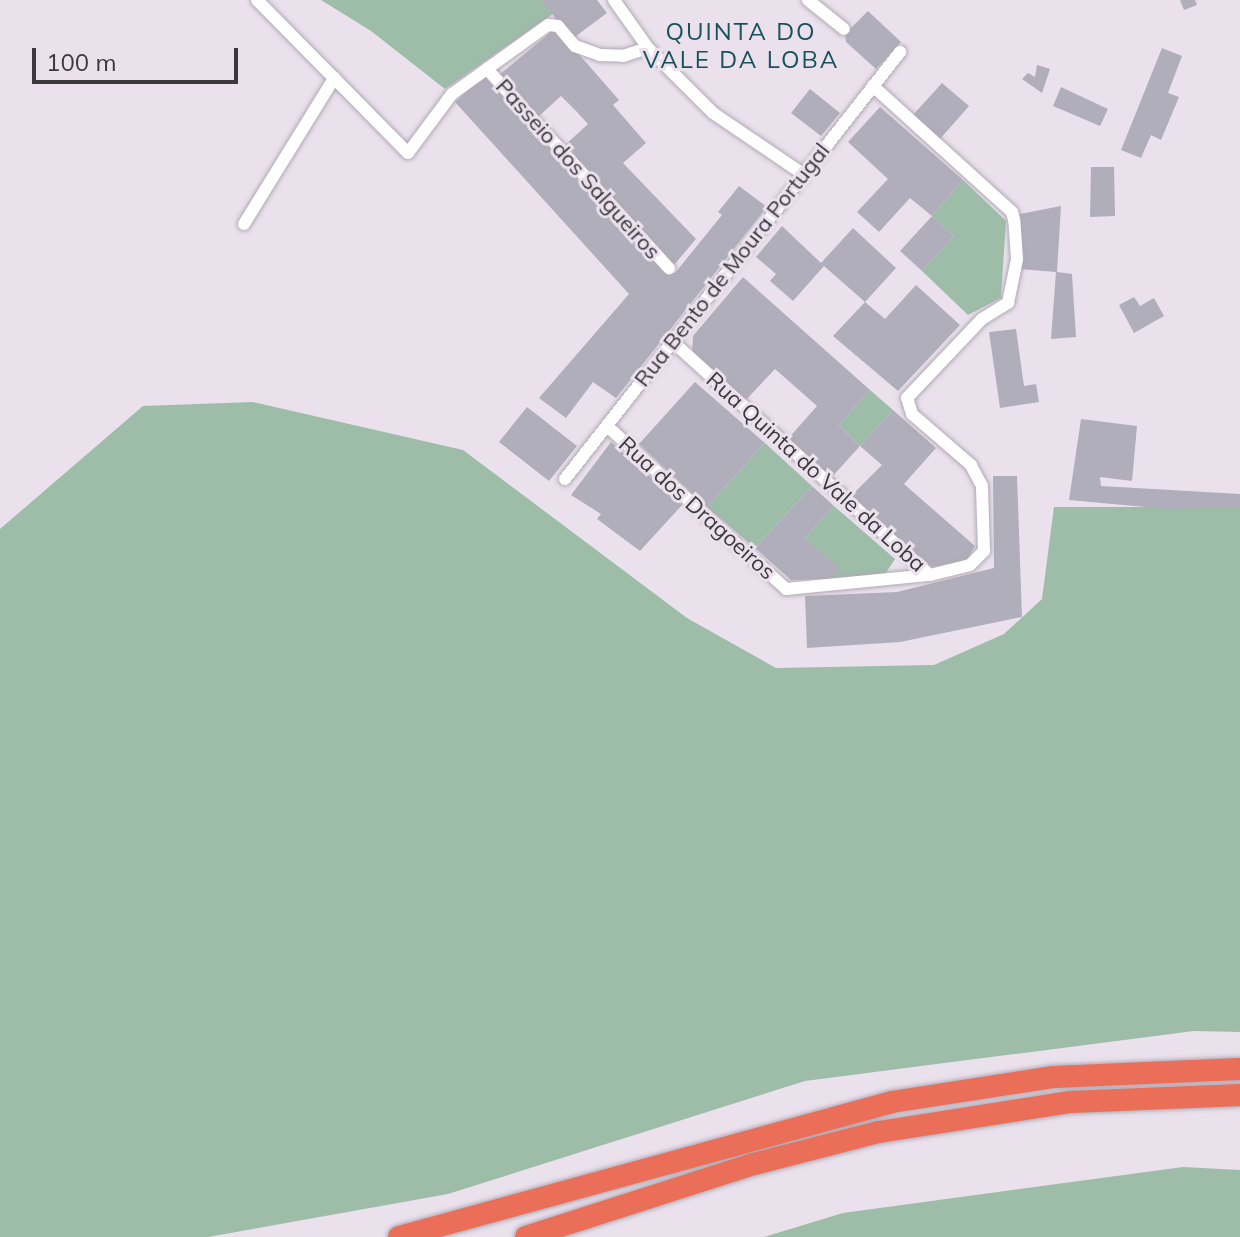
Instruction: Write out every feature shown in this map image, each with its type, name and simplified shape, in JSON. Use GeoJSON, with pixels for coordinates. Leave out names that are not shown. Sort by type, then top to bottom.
{"type":"FeatureCollection","features":[{"type":"Feature","properties":{"kind":"highway"},"geometry":{"type":"LineString","coordinates":[[399,1237],[892,1102],[1054,1077],[1240,1069]]}},
{"type":"Feature","properties":{"kind":"highway"},"geometry":{"type":"LineString","coordinates":[[526,1237],[754,1164],[894,1129],[1071,1102],[1240,1095]]}},
{"type":"Feature","properties":{"kind":"street"},"geometry":{"type":"LineString","coordinates":[[257,0],[408,153],[452,94],[553,24],[575,46],[600,55],[623,56],[648,48]]}},
{"type":"Feature","properties":{"kind":"street"},"geometry":{"type":"LineString","coordinates":[[614,0],[648,48],[713,113],[803,174]]}},
{"type":"Feature","properties":{"kind":"street"},"geometry":{"type":"LineString","coordinates":[[808,0],[844,29]]}},
{"type":"Feature","properties":{"kind":"street","name":"Rua Bento de Moura Portugal"},"geometry":{"type":"LineString","coordinates":[[565,479],[900,52]]}},
{"type":"Feature","properties":{"kind":"street","name":"Passeio dos Salgueiros"},"geometry":{"type":"LineString","coordinates":[[487,69],[669,268]]}},
{"type":"Feature","properties":{"kind":"street"},"geometry":{"type":"LineString","coordinates":[[244,224],[334,78]]}},
{"type":"Feature","properties":{"kind":"street","name":"Rua Quinta do Vale da Loba"},"geometry":{"type":"LineString","coordinates":[[673,342],[930,575],[970,565],[984,551],[982,486],[971,465],[912,414],[907,398],[982,319],[1008,303],[1017,259],[1014,220],[1012,212],[873,86]]}},
{"type":"Feature","properties":{"kind":"street","name":"Rua dos Dragoeiros"},"geometry":{"type":"LineString","coordinates":[[607,426],[786,589],[930,575]]}},
{"type":"Feature","properties":{"kind":"green space"},"geometry":{"type":"Polygon","coordinates":[[[321,0],[541,0],[553,14],[445,89],[371,31],[321,0]]]}},
{"type":"Feature","properties":{"kind":"green space"},"geometry":{"type":"Polygon","coordinates":[[[963,180],[1006,221],[1001,298],[968,315],[922,271],[954,236],[932,216],[963,180]]]}},
{"type":"Feature","properties":{"kind":"green space"},"geometry":{"type":"Polygon","coordinates":[[[870,390],[893,410],[860,446],[839,425],[870,390]]]}},
{"type":"Feature","properties":{"kind":"green space"},"geometry":{"type":"Polygon","coordinates":[[[253,402],[463,450],[687,618],[776,668],[934,665],[1004,634],[1042,599],[1054,507],[1240,507],[1240,1032],[1194,1031],[805,1081],[448,1194],[208,1237],[0,1237],[0,529],[143,406],[253,402]]]}},
{"type":"Feature","properties":{"kind":"green space"},"geometry":{"type":"Polygon","coordinates":[[[765,443],[812,486],[755,548],[707,507],[765,443]]]}},
{"type":"Feature","properties":{"kind":"green space"},"geometry":{"type":"Polygon","coordinates":[[[834,506],[895,559],[885,574],[831,579],[839,569],[805,538],[834,506]]]}},
{"type":"Feature","properties":{"kind":"green space"},"geometry":{"type":"Polygon","coordinates":[[[1183,1167],[1240,1170],[1240,1237],[764,1237],[843,1213],[1183,1167]]]}},
{"type":"Feature","properties":{"kind":"building"},"geometry":{"type":"Polygon","coordinates":[[[541,0],[597,0],[607,13],[572,39],[541,0]]]}},
{"type":"Feature","properties":{"kind":"building"},"geometry":{"type":"Polygon","coordinates":[[[1180,0],[1195,0],[1197,5],[1184,10],[1180,0]]]}},
{"type":"Feature","properties":{"kind":"building"},"geometry":{"type":"Polygon","coordinates":[[[868,11],[901,42],[876,69],[846,42],[845,34],[868,11]]]}},
{"type":"Feature","properties":{"kind":"building"},"geometry":{"type":"Polygon","coordinates":[[[556,28],[619,100],[613,105],[646,143],[623,163],[696,239],[674,265],[564,146],[588,124],[577,112],[561,96],[538,117],[499,75],[556,28]]]}},
{"type":"Feature","properties":{"kind":"building"},"geometry":{"type":"Polygon","coordinates":[[[1162,48],[1182,56],[1168,93],[1179,97],[1161,140],[1151,135],[1141,158],[1121,150],[1162,48]]]}},
{"type":"Feature","properties":{"kind":"building"},"geometry":{"type":"Polygon","coordinates":[[[1037,65],[1050,69],[1042,93],[1022,79],[1028,73],[1035,77],[1037,65]]]}},
{"type":"Feature","properties":{"kind":"building"},"geometry":{"type":"Polygon","coordinates":[[[484,76],[665,272],[675,273],[722,215],[718,212],[739,186],[767,207],[616,398],[593,382],[566,418],[539,398],[629,294],[455,102],[484,76]]]}},
{"type":"Feature","properties":{"kind":"building"},"geometry":{"type":"Polygon","coordinates":[[[942,83],[969,106],[940,139],[913,115],[942,83]]]}},
{"type":"Feature","properties":{"kind":"building"},"geometry":{"type":"Polygon","coordinates":[[[1061,87],[1108,109],[1100,126],[1053,106],[1061,87]]]}},
{"type":"Feature","properties":{"kind":"building"},"geometry":{"type":"Polygon","coordinates":[[[810,89],[840,113],[821,136],[791,113],[810,89]]]}},
{"type":"Feature","properties":{"kind":"building"},"geometry":{"type":"Polygon","coordinates":[[[880,107],[963,180],[932,216],[910,198],[879,232],[857,212],[888,179],[848,142],[880,107]]]}},
{"type":"Feature","properties":{"kind":"building"},"geometry":{"type":"Polygon","coordinates":[[[1091,167],[1114,167],[1115,216],[1090,217],[1091,167]]]}},
{"type":"Feature","properties":{"kind":"building"},"geometry":{"type":"Polygon","coordinates":[[[1061,206],[1057,272],[1072,274],[1076,337],[1051,339],[1056,272],[1020,269],[1020,214],[1061,206]]]}},
{"type":"Feature","properties":{"kind":"building"},"geometry":{"type":"Polygon","coordinates":[[[932,216],[954,236],[922,271],[900,251],[932,216]]]}},
{"type":"Feature","properties":{"kind":"building"},"geometry":{"type":"Polygon","coordinates":[[[782,226],[821,263],[853,228],[896,268],[865,302],[824,266],[793,301],[770,281],[776,274],[756,257],[782,226]]]}},
{"type":"Feature","properties":{"kind":"building"},"geometry":{"type":"Polygon","coordinates":[[[743,277],[870,390],[839,425],[860,446],[830,479],[787,440],[817,406],[775,369],[744,402],[692,355],[693,336],[743,277]]]}},
{"type":"Feature","properties":{"kind":"building"},"geometry":{"type":"Polygon","coordinates":[[[916,285],[960,325],[898,391],[833,336],[865,302],[885,319],[916,285]]]}},
{"type":"Feature","properties":{"kind":"building"},"geometry":{"type":"Polygon","coordinates":[[[1134,297],[1140,306],[1154,298],[1164,316],[1134,333],[1119,305],[1134,297]]]}},
{"type":"Feature","properties":{"kind":"building"},"geometry":{"type":"Polygon","coordinates":[[[1016,329],[1024,386],[1036,384],[1039,402],[1000,408],[989,332],[1016,329]]]}},
{"type":"Feature","properties":{"kind":"building"},"geometry":{"type":"Polygon","coordinates":[[[695,382],[765,443],[707,507],[639,444],[695,382]]]}},
{"type":"Feature","properties":{"kind":"building"},"geometry":{"type":"Polygon","coordinates":[[[527,407],[577,446],[549,481],[499,442],[527,407]]]}},
{"type":"Feature","properties":{"kind":"building"},"geometry":{"type":"Polygon","coordinates":[[[893,410],[936,448],[904,484],[975,546],[967,560],[933,567],[923,562],[850,497],[882,465],[860,446],[893,410]]]}},
{"type":"Feature","properties":{"kind":"building"},"geometry":{"type":"Polygon","coordinates":[[[1081,419],[1137,426],[1132,481],[1100,477],[1101,486],[1240,494],[1240,507],[1167,509],[1069,500],[1081,419]]]}},
{"type":"Feature","properties":{"kind":"building"},"geometry":{"type":"Polygon","coordinates":[[[611,442],[682,505],[640,551],[597,519],[601,514],[571,495],[611,442]]]}},
{"type":"Feature","properties":{"kind":"building"},"geometry":{"type":"Polygon","coordinates":[[[993,476],[1017,476],[1022,617],[900,642],[807,648],[805,596],[897,592],[994,568],[993,476]]]}},
{"type":"Feature","properties":{"kind":"building"},"geometry":{"type":"Polygon","coordinates":[[[812,486],[834,506],[805,538],[840,569],[831,579],[791,580],[755,548],[812,486]]]}},
{"type":"Feature","properties":{"kind":"district","name":"QUINTA DO VALE DA LOBA"},"geometry":{"type":"Point","coordinates":[741,46]}}]}
